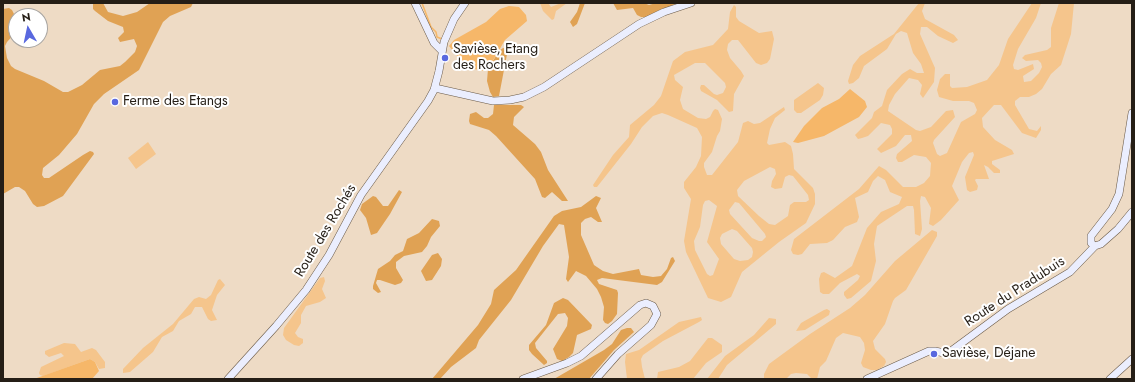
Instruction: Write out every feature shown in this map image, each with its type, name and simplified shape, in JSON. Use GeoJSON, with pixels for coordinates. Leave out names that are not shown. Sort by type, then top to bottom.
{"type":"FeatureCollection","features":[{"type":"Feature","properties":{"kind":"street"},"geometry":{"type":"LineString","coordinates":[[415,3],[434,43],[441,50]]}},
{"type":"Feature","properties":{"kind":"street","name":"Route des Rochés"},"geometry":{"type":"LineString","coordinates":[[228,379],[276,326],[310,284],[329,255],[361,195],[428,101],[435,88],[439,71],[441,50],[447,34],[465,3]]}},
{"type":"Feature","properties":{"kind":"street"},"geometry":{"type":"LineString","coordinates":[[435,88],[493,101],[524,97],[544,87],[639,24],[667,11],[691,3]]}},
{"type":"Feature","properties":{"kind":"street"},"geometry":{"type":"LineString","coordinates":[[1095,246],[1090,243],[1091,236],[1112,209],[1120,190],[1132,113]]}},
{"type":"Feature","properties":{"kind":"street","name":"Route du Pradubuis"},"geometry":{"type":"LineString","coordinates":[[867,379],[929,351],[946,353],[951,351],[1015,305],[1061,279],[1080,264],[1095,246],[1100,245],[1118,229],[1132,212]]}},
{"type":"Feature","properties":{"kind":"street"},"geometry":{"type":"LineString","coordinates":[[523,379],[567,364],[582,356],[636,308],[646,303],[653,306],[657,314],[654,322],[618,354],[596,379]]}},
{"type":"Feature","properties":{"kind":"street"},"geometry":{"type":"LineString","coordinates":[[1110,379],[1132,358]]}},
{"type":"Feature","properties":{"kind":"shaded area"},"geometry":{"type":"Polygon","coordinates":[[[93,3],[103,3],[108,12],[123,16],[137,12],[150,3],[193,3],[191,7],[170,16],[163,22],[139,70],[104,94],[94,104],[77,134],[59,155],[43,168],[42,175],[44,178],[49,178],[90,151],[94,154],[63,196],[44,206],[37,207],[33,204],[25,191],[19,187],[15,187],[3,194],[3,9],[8,8],[8,41],[5,46],[7,58],[11,66],[44,81],[63,92],[68,92],[82,85],[100,70],[120,66],[135,52],[137,46],[134,39],[120,42],[118,38],[124,32],[123,27],[108,21],[93,9],[93,3]]]}},
{"type":"Feature","properties":{"kind":"shaded area"},"geometry":{"type":"Polygon","coordinates":[[[540,3],[548,3],[551,7],[561,3],[567,3],[556,11],[554,19],[552,20],[543,11],[540,3]]]}},
{"type":"Feature","properties":{"kind":"shaded area"},"geometry":{"type":"Polygon","coordinates":[[[580,3],[585,3],[577,24],[573,27],[570,22],[577,12],[580,3]]]}},
{"type":"Feature","properties":{"kind":"shaded area"},"geometry":{"type":"Polygon","coordinates":[[[613,3],[644,3],[649,5],[656,3],[677,3],[647,17],[641,17],[637,15],[633,8],[617,10],[613,3]]]}},
{"type":"Feature","properties":{"kind":"shaded area"},"geometry":{"type":"Polygon","coordinates":[[[919,3],[925,3],[922,11],[925,19],[954,35],[958,40],[953,43],[938,36],[927,27],[921,27],[920,34],[935,68],[934,82],[923,98],[920,94],[922,85],[918,80],[909,78],[895,94],[889,105],[888,111],[916,130],[920,131],[931,127],[946,111],[953,110],[955,117],[933,143],[937,154],[940,156],[947,153],[961,122],[975,114],[977,110],[974,103],[969,101],[953,101],[939,97],[937,90],[940,79],[945,74],[950,74],[950,86],[952,88],[967,87],[987,80],[999,65],[1008,39],[1032,3],[1041,3],[1036,18],[1018,49],[1013,65],[1014,69],[1018,70],[1033,64],[1034,69],[1023,76],[1024,82],[1031,81],[1039,73],[1042,67],[1041,63],[1038,60],[1026,61],[1022,58],[1025,55],[1047,50],[1051,47],[1051,28],[1059,3],[1074,3],[1071,34],[1061,65],[1051,74],[1042,89],[1036,94],[1029,97],[1020,97],[1015,101],[1015,105],[1029,129],[1037,131],[1041,126],[1041,130],[1036,138],[1022,133],[1001,105],[994,105],[982,118],[983,127],[995,140],[1012,150],[1014,154],[992,161],[992,164],[1000,170],[1000,173],[994,173],[984,165],[989,179],[976,179],[975,180],[978,186],[977,190],[970,192],[967,190],[965,177],[974,155],[973,152],[969,153],[962,162],[952,186],[959,200],[941,220],[933,226],[929,224],[931,208],[925,197],[921,196],[922,229],[920,236],[915,234],[913,206],[907,206],[877,226],[874,244],[876,261],[871,281],[851,298],[847,299],[844,292],[858,280],[860,276],[857,274],[840,283],[829,294],[823,294],[820,292],[819,279],[821,273],[824,272],[835,278],[852,266],[867,228],[881,212],[899,204],[902,197],[890,192],[885,180],[878,176],[873,181],[868,192],[855,198],[859,217],[857,222],[845,227],[833,240],[827,243],[810,244],[802,254],[798,255],[793,254],[791,250],[794,239],[859,189],[879,166],[886,170],[903,187],[916,187],[924,183],[930,176],[931,163],[926,157],[914,155],[902,162],[898,162],[896,158],[897,154],[912,141],[911,135],[905,135],[896,146],[881,153],[877,149],[892,134],[890,125],[881,123],[868,136],[862,138],[858,139],[855,135],[872,118],[874,112],[882,106],[887,90],[902,74],[910,69],[917,73],[924,73],[921,64],[913,53],[907,33],[901,31],[896,34],[887,49],[864,66],[859,78],[853,83],[849,84],[848,81],[853,65],[860,56],[894,34],[919,3]]]}},
{"type":"Feature","properties":{"kind":"shaded area"},"geometry":{"type":"Polygon","coordinates":[[[734,5],[736,7],[736,17],[739,21],[759,33],[772,31],[774,39],[770,59],[767,63],[761,65],[756,63],[738,40],[732,40],[728,44],[727,50],[730,58],[744,76],[734,94],[733,111],[729,112],[717,100],[701,91],[701,85],[704,85],[717,95],[723,93],[726,87],[725,83],[705,63],[695,63],[674,75],[675,80],[683,87],[680,100],[683,109],[698,118],[706,119],[710,117],[715,109],[718,110],[722,119],[720,131],[712,152],[704,163],[707,175],[712,175],[738,142],[743,123],[748,121],[754,124],[760,123],[784,107],[785,110],[775,118],[770,129],[767,143],[769,145],[785,142],[791,146],[794,169],[813,188],[815,194],[815,204],[806,223],[779,242],[742,272],[731,297],[721,302],[708,298],[686,252],[684,241],[691,199],[684,188],[684,182],[696,167],[701,156],[702,137],[697,128],[662,113],[653,116],[642,127],[631,144],[597,187],[594,187],[593,185],[613,155],[629,137],[630,125],[654,105],[661,96],[673,61],[685,52],[713,45],[728,29],[730,12],[734,5]],[[770,167],[744,181],[737,190],[738,196],[769,224],[775,225],[788,216],[790,205],[794,202],[806,202],[809,200],[808,195],[793,176],[789,175],[785,177],[782,188],[775,189],[771,187],[772,181],[776,174],[775,169],[770,167]],[[709,200],[705,201],[703,205],[700,227],[694,241],[695,250],[707,274],[710,276],[713,275],[719,259],[707,242],[717,206],[709,200]],[[735,202],[729,210],[730,214],[752,238],[762,241],[766,237],[739,203],[735,202]],[[732,229],[722,234],[720,238],[721,244],[734,259],[740,261],[748,260],[752,257],[752,248],[737,231],[732,229]]]}},
{"type":"Feature","properties":{"kind":"shaded area"},"geometry":{"type":"Polygon","coordinates":[[[509,6],[519,7],[526,15],[527,21],[505,40],[488,69],[484,71],[479,70],[470,68],[464,64],[449,46],[454,40],[486,22],[500,9],[509,6]]]}},
{"type":"Feature","properties":{"kind":"shaded area"},"geometry":{"type":"Polygon","coordinates":[[[503,48],[508,49],[499,96],[493,97],[487,81],[488,69],[499,51],[503,48]]]}},
{"type":"Feature","properties":{"kind":"shaded area"},"geometry":{"type":"Polygon","coordinates":[[[818,83],[824,88],[823,95],[820,100],[801,113],[797,113],[794,110],[794,100],[818,83]]]}},
{"type":"Feature","properties":{"kind":"shaded area"},"geometry":{"type":"Polygon","coordinates":[[[850,89],[865,101],[867,107],[859,117],[824,136],[798,143],[793,142],[804,126],[822,108],[839,99],[850,89]]]}},
{"type":"Feature","properties":{"kind":"shaded area"},"geometry":{"type":"Polygon","coordinates":[[[494,105],[521,105],[524,107],[514,117],[513,125],[535,144],[541,152],[548,170],[568,201],[562,201],[552,192],[545,198],[542,197],[535,179],[496,136],[489,130],[470,124],[470,114],[476,112],[484,118],[488,118],[493,114],[494,105]]]}},
{"type":"Feature","properties":{"kind":"shaded area"},"geometry":{"type":"Polygon","coordinates":[[[148,142],[156,154],[136,169],[128,158],[148,142]]]}},
{"type":"Feature","properties":{"kind":"shaded area"},"geometry":{"type":"Polygon","coordinates":[[[399,190],[402,192],[390,214],[377,233],[371,235],[366,218],[360,210],[362,204],[373,196],[376,197],[383,206],[388,206],[399,190]]]}},
{"type":"Feature","properties":{"kind":"shaded area"},"geometry":{"type":"Polygon","coordinates":[[[596,196],[601,198],[596,208],[602,222],[598,222],[591,217],[585,219],[581,223],[581,235],[594,265],[603,271],[613,274],[639,269],[641,275],[653,277],[661,276],[667,269],[671,258],[673,257],[675,261],[662,282],[657,285],[602,278],[597,280],[599,284],[617,290],[618,293],[617,314],[608,324],[605,323],[603,320],[604,307],[601,297],[597,289],[586,276],[576,271],[568,282],[566,279],[569,257],[564,225],[559,224],[543,246],[511,300],[479,340],[476,348],[451,367],[440,379],[432,379],[478,325],[491,304],[494,290],[516,270],[554,216],[562,211],[581,207],[596,196]]]}},
{"type":"Feature","properties":{"kind":"shaded area"},"geometry":{"type":"Polygon","coordinates":[[[432,219],[439,221],[440,226],[422,252],[404,256],[396,262],[396,268],[403,280],[401,283],[395,285],[377,280],[376,283],[381,292],[378,293],[373,289],[373,286],[378,269],[390,261],[395,255],[403,251],[407,239],[419,233],[432,219]]]}},
{"type":"Feature","properties":{"kind":"shaded area"},"geometry":{"type":"Polygon","coordinates":[[[932,230],[937,232],[937,236],[906,290],[893,301],[885,324],[873,341],[875,349],[885,359],[886,362],[884,366],[877,370],[871,370],[863,367],[861,363],[865,350],[864,343],[860,337],[843,333],[836,338],[826,361],[820,367],[817,379],[812,379],[807,374],[796,373],[791,374],[786,379],[764,379],[764,374],[769,364],[810,334],[850,308],[865,295],[895,261],[932,230]]]}},
{"type":"Feature","properties":{"kind":"shaded area"},"geometry":{"type":"Polygon","coordinates":[[[438,253],[442,259],[441,266],[432,280],[426,281],[421,271],[432,255],[438,253]]]}},
{"type":"Feature","properties":{"kind":"shaded area"},"geometry":{"type":"Polygon","coordinates":[[[324,277],[325,281],[322,289],[326,298],[320,302],[306,306],[301,315],[301,323],[295,333],[298,337],[303,339],[303,343],[299,346],[294,345],[286,340],[283,335],[284,328],[320,278],[324,277]]]}},
{"type":"Feature","properties":{"kind":"shaded area"},"geometry":{"type":"Polygon","coordinates":[[[220,279],[225,285],[217,295],[212,310],[217,320],[211,321],[208,319],[202,307],[195,307],[191,314],[179,321],[173,331],[162,337],[153,352],[130,372],[123,373],[123,369],[143,348],[173,324],[194,299],[199,297],[206,299],[211,295],[218,280],[220,279]]]}},
{"type":"Feature","properties":{"kind":"shaded area"},"geometry":{"type":"Polygon","coordinates":[[[563,298],[568,300],[592,325],[591,329],[577,335],[573,353],[569,357],[562,361],[557,359],[553,349],[567,326],[568,318],[565,313],[558,314],[535,343],[536,348],[547,361],[544,365],[529,350],[529,345],[546,325],[554,303],[563,298]]]}},
{"type":"Feature","properties":{"kind":"shaded area"},"geometry":{"type":"Polygon","coordinates":[[[827,309],[830,311],[829,315],[805,330],[796,331],[801,323],[827,309]]]}},
{"type":"Feature","properties":{"kind":"shaded area"},"geometry":{"type":"Polygon","coordinates":[[[701,317],[702,320],[699,322],[663,341],[643,355],[641,359],[645,379],[627,379],[625,362],[626,354],[639,350],[679,322],[701,317]]]}},
{"type":"Feature","properties":{"kind":"shaded area"},"geometry":{"type":"Polygon","coordinates":[[[769,318],[776,319],[776,324],[727,365],[718,379],[707,379],[725,356],[754,335],[769,318]]]}},
{"type":"Feature","properties":{"kind":"shaded area"},"geometry":{"type":"Polygon","coordinates":[[[631,328],[634,332],[614,350],[589,379],[554,379],[604,350],[612,344],[621,330],[631,328]]]}},
{"type":"Feature","properties":{"kind":"shaded area"},"geometry":{"type":"Polygon","coordinates":[[[708,338],[712,338],[722,345],[722,352],[706,363],[693,379],[657,379],[658,372],[679,367],[690,361],[708,338]]]}},
{"type":"Feature","properties":{"kind":"shaded area"},"geometry":{"type":"Polygon","coordinates":[[[64,343],[75,344],[81,352],[92,348],[96,350],[105,362],[105,368],[99,369],[95,362],[90,359],[43,376],[40,375],[39,373],[41,367],[64,356],[61,353],[49,357],[45,354],[45,351],[64,343]]]}},
{"type":"Feature","properties":{"kind":"shaded area"},"geometry":{"type":"Polygon","coordinates":[[[90,359],[95,362],[99,371],[92,379],[34,379],[90,359]]]}},
{"type":"Feature","properties":{"kind":"waterway"},"geometry":{"type":"LineString","coordinates":[[422,3],[431,27],[436,32],[437,37],[442,39]]}},
{"type":"Feature","properties":{"kind":"place","name":"Savièse, Etang des Rochers"},"geometry":{"type":"Point","coordinates":[445,58]}},
{"type":"Feature","properties":{"kind":"place","name":"Ferme des Etangs"},"geometry":{"type":"Point","coordinates":[115,102]}},
{"type":"Feature","properties":{"kind":"place","name":"Savièse, Déjane"},"geometry":{"type":"Point","coordinates":[934,354]}}]}
